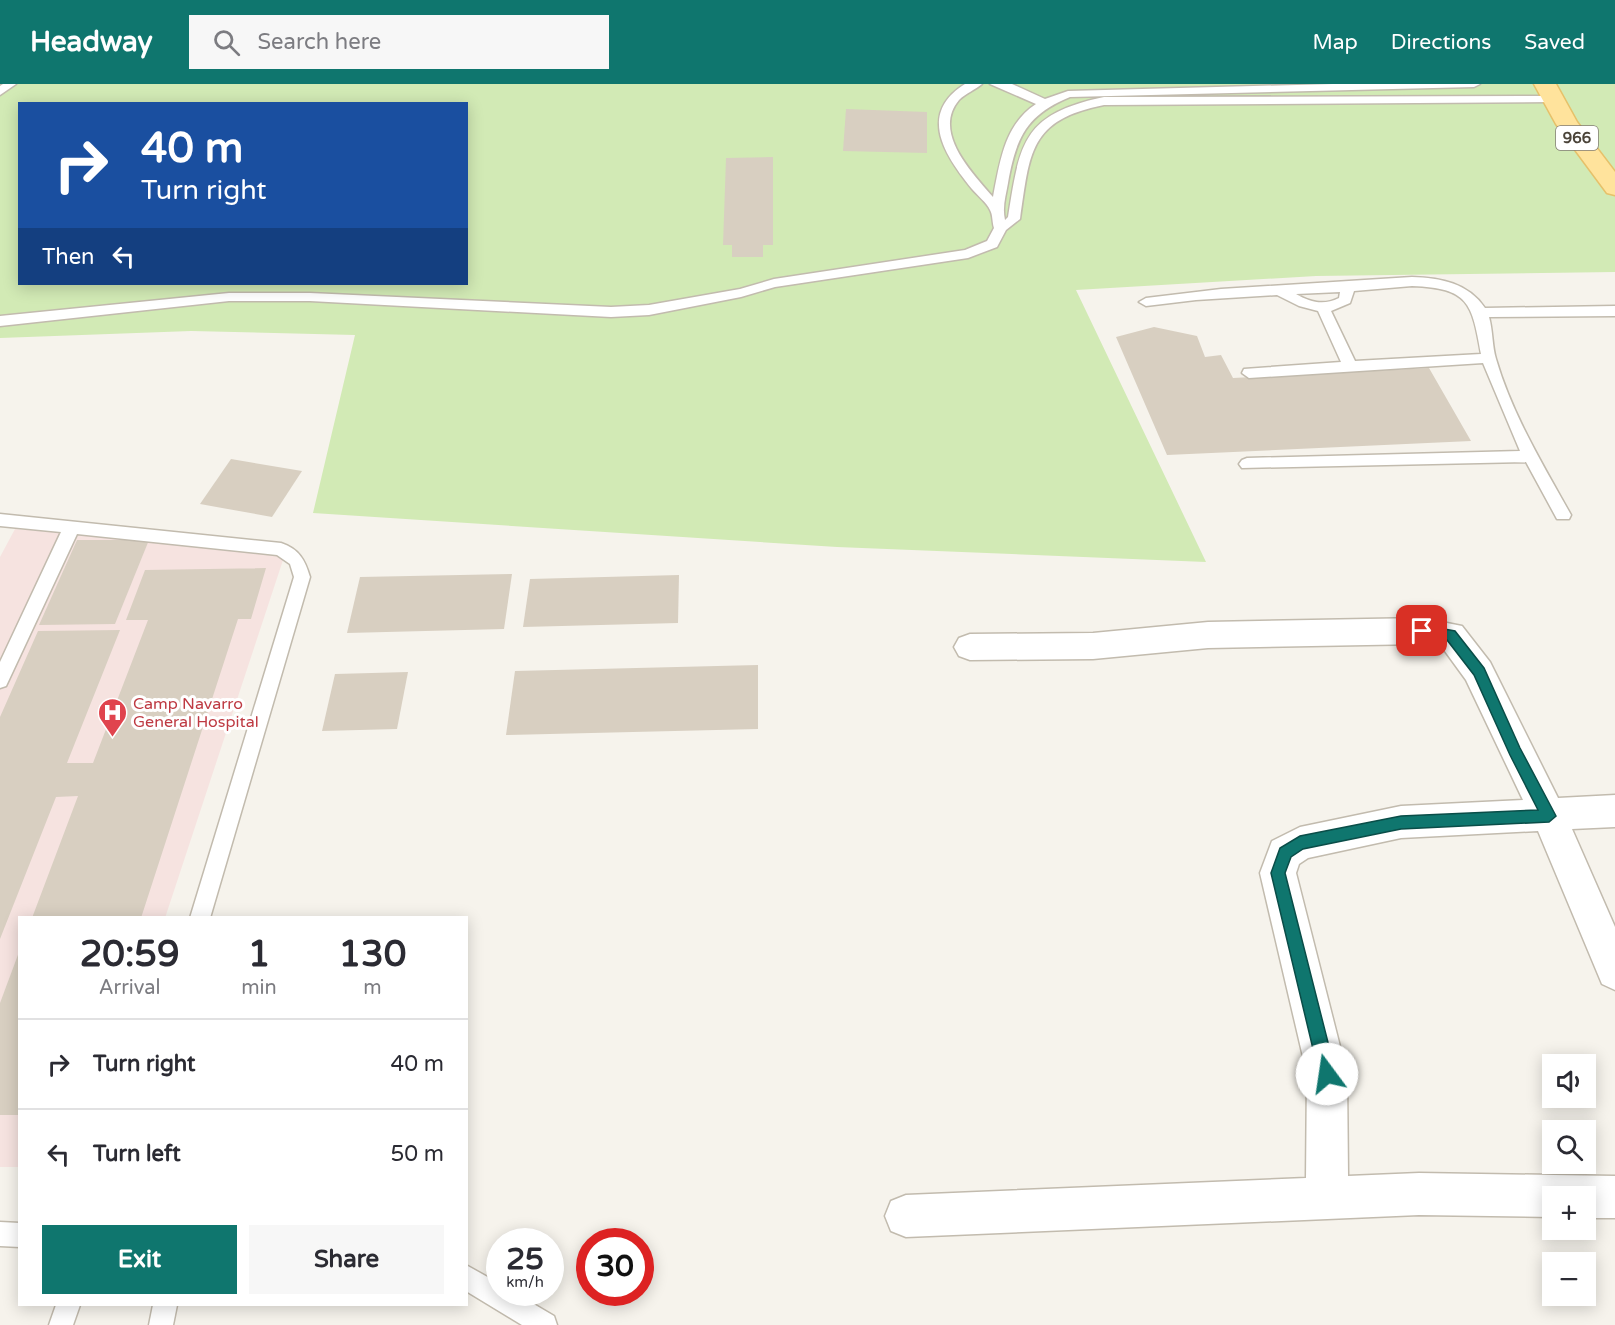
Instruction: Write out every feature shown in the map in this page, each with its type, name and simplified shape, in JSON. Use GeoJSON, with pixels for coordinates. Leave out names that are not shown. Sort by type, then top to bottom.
{"type":"FeatureCollection","features":[{"type":"Feature","properties":{"kind":"main road","name":"966"},"geometry":{"type":"LineString","coordinates":[[1549,92],[1567,124],[1615,188]]}},
{"type":"Feature","properties":{"kind":"street"},"geometry":{"type":"LineString","coordinates":[[970,647],[1093,646],[1242,634],[1422,631],[1450,635],[1479,672],[1515,751],[1549,816],[1615,971]]}},
{"type":"Feature","properties":{"kind":"street"},"geometry":{"type":"LineString","coordinates":[[1327,1199],[1327,1074],[1278,873],[1285,852],[1300,843],[1401,822],[1615,811]]}},
{"type":"Feature","properties":{"kind":"street"},"geometry":{"type":"LineString","coordinates":[[906,1216],[1419,1194],[1615,1197]]}},
{"type":"Feature","properties":{"kind":"lane"},"geometry":{"type":"LineString","coordinates":[[0,92],[10,84]]}},
{"type":"Feature","properties":{"kind":"lane"},"geometry":{"type":"LineString","coordinates":[[976,84],[963,90],[949,105],[944,121],[944,136],[961,167],[997,210]]}},
{"type":"Feature","properties":{"kind":"lane"},"geometry":{"type":"LineString","coordinates":[[996,84],[1007,86],[1045,104]]}},
{"type":"Feature","properties":{"kind":"lane"},"geometry":{"type":"LineString","coordinates":[[1001,228],[996,216],[1007,153],[1017,129],[1032,112],[1068,94],[1474,84]]}},
{"type":"Feature","properties":{"kind":"lane"},"geometry":{"type":"LineString","coordinates":[[0,321],[230,297],[310,297],[611,312],[649,310],[741,293],[774,283],[968,254],[992,244],[1001,228],[1014,219],[1023,157],[1035,134],[1048,120],[1062,110],[1076,105],[1128,101],[1549,92]]}},
{"type":"Feature","properties":{"kind":"lane"},"geometry":{"type":"LineString","coordinates":[[1146,302],[1198,293],[1419,282],[1451,287],[1468,298],[1480,313],[1489,358],[1528,456],[1563,515]]}},
{"type":"Feature","properties":{"kind":"lane"},"geometry":{"type":"LineString","coordinates":[[1279,290],[1298,302],[1323,308],[1334,308],[1346,300],[1348,287]]}},
{"type":"Feature","properties":{"kind":"lane"},"geometry":{"type":"LineString","coordinates":[[1323,308],[1348,365]]}},
{"type":"Feature","properties":{"kind":"lane"},"geometry":{"type":"LineString","coordinates":[[1480,313],[1615,311]]}},
{"type":"Feature","properties":{"kind":"lane"},"geometry":{"type":"LineString","coordinates":[[1249,373],[1348,365],[1489,358]]}},
{"type":"Feature","properties":{"kind":"lane"},"geometry":{"type":"LineString","coordinates":[[1247,464],[1528,456]]}},
{"type":"Feature","properties":{"kind":"lane"},"geometry":{"type":"LineString","coordinates":[[0,520],[281,549],[297,560],[302,577],[201,916]]}},
{"type":"Feature","properties":{"kind":"lane"},"geometry":{"type":"LineString","coordinates":[[0,681],[72,527]]}},
{"type":"Feature","properties":{"kind":"lane"},"geometry":{"type":"LineString","coordinates":[[0,1234],[18,1234]]}},
{"type":"Feature","properties":{"kind":"lane"},"geometry":{"type":"LineString","coordinates":[[468,1278],[545,1325]]}},
{"type":"Feature","properties":{"kind":"lane"},"geometry":{"type":"LineString","coordinates":[[61,1325],[68,1306]]}},
{"type":"Feature","properties":{"kind":"lane"},"geometry":{"type":"LineString","coordinates":[[161,1325],[165,1306]]}},
{"type":"Feature","properties":{"kind":"shaded area","name":"Camp Navarro General Hospital"},"geometry":{"type":"Polygon","coordinates":[[[15,529],[168,540],[284,557],[166,916],[18,916],[18,1167],[0,1167],[0,557],[15,529]]]}},
{"type":"Feature","properties":{"kind":"green space"},"geometry":{"type":"Polygon","coordinates":[[[0,84],[1615,84],[1615,272],[1316,276],[1076,290],[1206,562],[837,547],[313,513],[355,335],[191,331],[0,338],[0,84]]]}},
{"type":"Feature","properties":{"kind":"building"},"geometry":{"type":"Polygon","coordinates":[[[846,109],[927,112],[927,153],[843,151],[846,109]]]}},
{"type":"Feature","properties":{"kind":"building"},"geometry":{"type":"Polygon","coordinates":[[[773,157],[773,245],[763,245],[763,257],[732,257],[732,245],[723,245],[726,158],[773,157]]]}},
{"type":"Feature","properties":{"kind":"building"},"geometry":{"type":"Polygon","coordinates":[[[1154,327],[1197,336],[1205,357],[1221,355],[1233,378],[1429,368],[1471,441],[1167,455],[1116,337],[1154,327]]]}},
{"type":"Feature","properties":{"kind":"building"},"geometry":{"type":"Polygon","coordinates":[[[231,459],[302,471],[272,517],[200,504],[231,459]]]}},
{"type":"Feature","properties":{"kind":"building"},"geometry":{"type":"Polygon","coordinates":[[[77,540],[149,540],[115,624],[39,625],[77,540]]]}},
{"type":"Feature","properties":{"kind":"building"},"geometry":{"type":"Polygon","coordinates":[[[266,568],[251,619],[238,619],[142,916],[33,916],[78,796],[56,797],[0,939],[0,717],[38,631],[120,630],[67,763],[93,763],[148,620],[126,620],[145,570],[266,568]]]}},
{"type":"Feature","properties":{"kind":"building"},"geometry":{"type":"Polygon","coordinates":[[[512,574],[504,629],[347,633],[360,577],[512,574]]]}},
{"type":"Feature","properties":{"kind":"building"},"geometry":{"type":"Polygon","coordinates":[[[679,575],[678,623],[523,627],[530,579],[679,575]]]}},
{"type":"Feature","properties":{"kind":"building"},"geometry":{"type":"Polygon","coordinates":[[[758,665],[758,729],[506,735],[515,671],[758,665]]]}},
{"type":"Feature","properties":{"kind":"building"},"geometry":{"type":"Polygon","coordinates":[[[408,672],[397,729],[322,731],[335,674],[408,672]]]}},
{"type":"Feature","properties":{"kind":"building"},"geometry":{"type":"Polygon","coordinates":[[[18,955],[18,1115],[0,1115],[0,1003],[18,955]]]}},
{"type":"Feature","properties":{"kind":"place","name":"Camp Navarro General Hospital"},"geometry":{"type":"Point","coordinates":[112,738]}},
{"type":"Feature","properties":{"kind":"route"},"geometry":{"type":"LineString","coordinates":[[1327,1074],[1278,873],[1285,852],[1300,843],[1401,822],[1549,816],[1515,751],[1479,672],[1450,635],[1422,631]]}}]}
